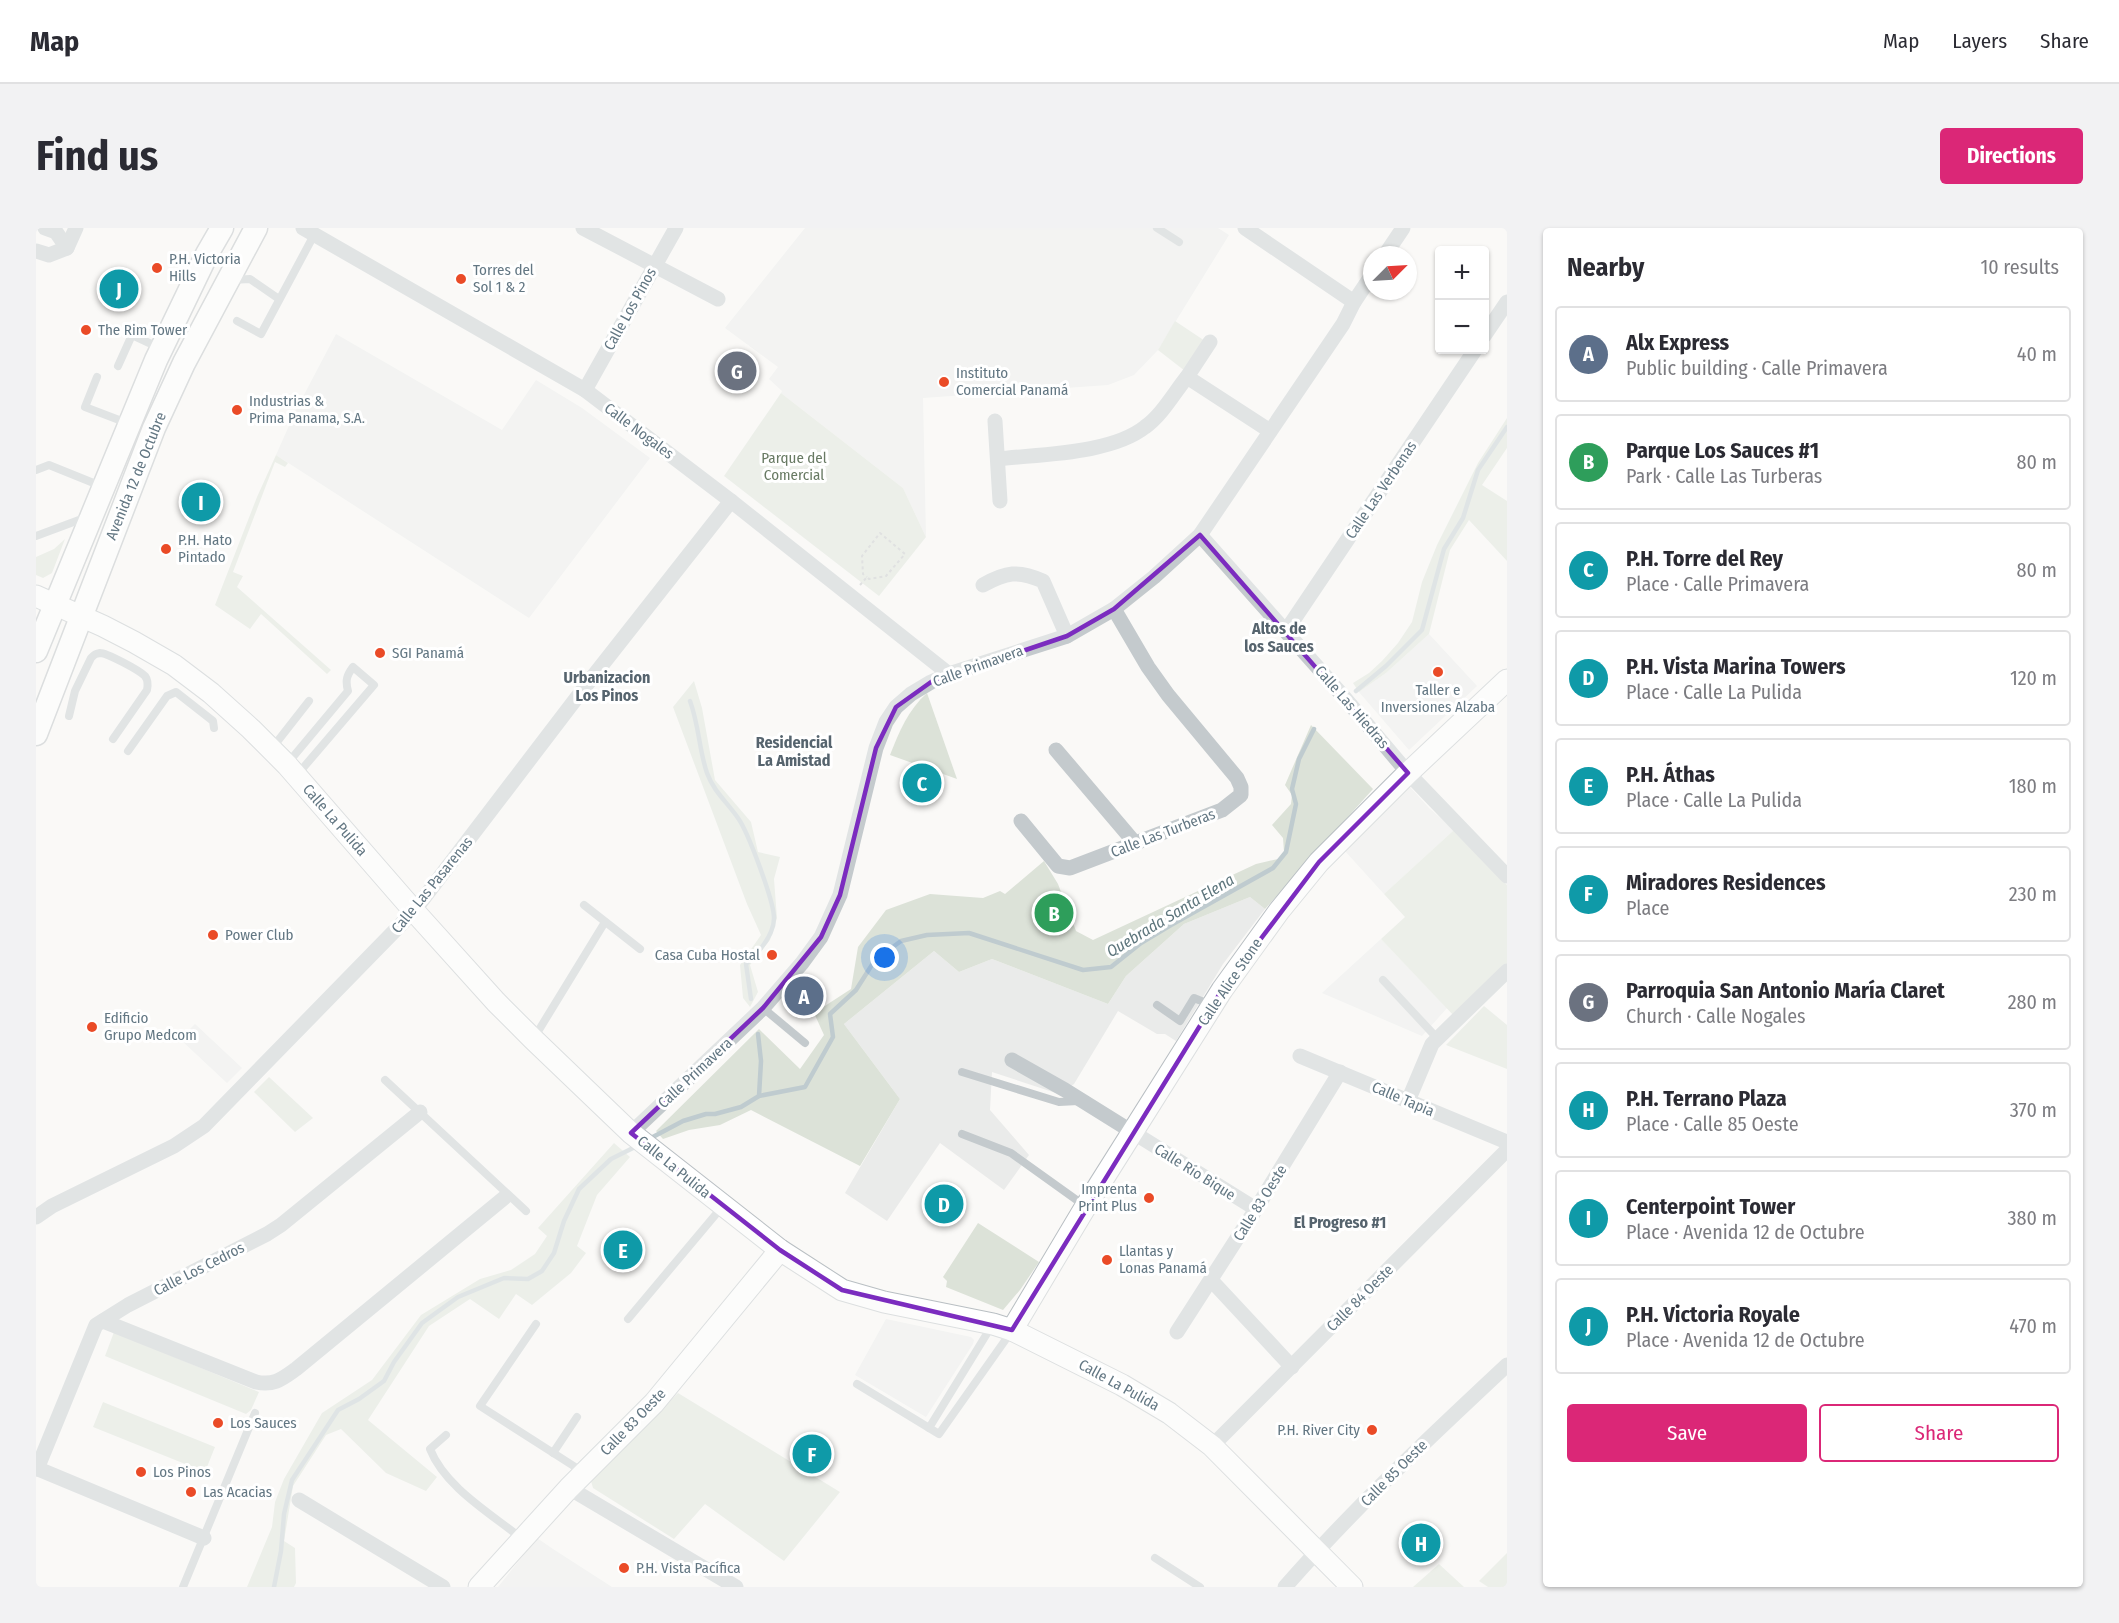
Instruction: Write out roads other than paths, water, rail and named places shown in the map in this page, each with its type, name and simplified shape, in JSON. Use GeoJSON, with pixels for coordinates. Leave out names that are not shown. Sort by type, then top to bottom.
{"type":"FeatureCollection","features":[{"type":"Feature","properties":{"kind":"main road","name":"Avenida 12 de Octubre"},"geometry":{"type":"LineString","coordinates":[[36,651],[45,600],[64,587],[102,487],[161,349],[222,228]]}},
{"type":"Feature","properties":{"kind":"main road","name":"Avenida 12 de Octubre"},"geometry":{"type":"LineString","coordinates":[[36,734],[154,428],[226,280],[256,228]]}},
{"type":"Feature","properties":{"kind":"main road","name":"Calle La Pulida"},"geometry":{"type":"LineString","coordinates":[[45,600],[103,626],[174,665],[211,693],[292,770],[414,911],[496,1002],[533,1039],[631,1133],[780,1250],[842,1290],[884,1302],[1002,1327],[1122,1385],[1169,1413],[1212,1446],[1352,1587]]}},
{"type":"Feature","properties":{"kind":"main road","name":"Calle Alice Stone"},"geometry":{"type":"LineString","coordinates":[[1002,1327],[1134,1134],[1212,1006],[1279,910],[1319,862],[1408,773],[1507,680]]}},
{"type":"Feature","properties":{"kind":"main road","name":"Calle 83 Oeste"},"geometry":{"type":"LineString","coordinates":[[479,1587],[584,1472],[654,1403],[780,1250]]}},
{"type":"Feature","properties":{"kind":"street"},"geometry":{"type":"LineString","coordinates":[[45,228],[56,232],[67,248]]}},
{"type":"Feature","properties":{"kind":"street"},"geometry":{"type":"LineString","coordinates":[[36,250],[49,255],[67,248],[76,228]]}},
{"type":"Feature","properties":{"kind":"street"},"geometry":{"type":"LineString","coordinates":[[583,228],[718,299]]}},
{"type":"Feature","properties":{"kind":"street","name":"Calle Los Pinos"},"geometry":{"type":"LineString","coordinates":[[585,390],[676,228]]}},
{"type":"Feature","properties":{"kind":"street"},"geometry":{"type":"LineString","coordinates":[[1245,228],[1354,302]]}},
{"type":"Feature","properties":{"kind":"street"},"geometry":{"type":"LineString","coordinates":[[1391,246],[1403,228]]}},
{"type":"Feature","properties":{"kind":"street","name":"Calle Nogales"},"geometry":{"type":"LineString","coordinates":[[309,231],[585,390],[731,501],[949,674]]}},
{"type":"Feature","properties":{"kind":"street","name":"Calle Primavera"},"geometry":{"type":"LineString","coordinates":[[631,1133],[764,1008],[802,963],[830,920],[840,895],[876,748],[886,722],[896,707],[911,694],[949,674],[1067,636],[1114,609],[1154,577],[1200,535],[1343,324],[1363,288]]}},
{"type":"Feature","properties":{"kind":"street"},"geometry":{"type":"LineString","coordinates":[[1489,330],[1507,302]]}},
{"type":"Feature","properties":{"kind":"street"},"geometry":{"type":"LineString","coordinates":[[998,459],[1097,448],[1126,438],[1146,427],[1186,377],[1210,342]]}},
{"type":"Feature","properties":{"kind":"street","name":"Calle Las Verbenas"},"geometry":{"type":"LineString","coordinates":[[1286,631],[1472,354]]}},
{"type":"Feature","properties":{"kind":"street"},"geometry":{"type":"LineString","coordinates":[[1186,377],[1270,430]]}},
{"type":"Feature","properties":{"kind":"street"},"geometry":{"type":"LineString","coordinates":[[995,421],[1000,501]]}},
{"type":"Feature","properties":{"kind":"street","name":"Calle Las Pasarenas"},"geometry":{"type":"LineString","coordinates":[[36,1217],[52,1206],[174,1146],[204,1126],[414,911],[598,670],[731,501]]}},
{"type":"Feature","properties":{"kind":"street","name":"Calle Las Hiedras"},"geometry":{"type":"LineString","coordinates":[[1200,535],[1344,697],[1408,773],[1507,876]]}},
{"type":"Feature","properties":{"kind":"street"},"geometry":{"type":"LineString","coordinates":[[983,585],[1000,576],[1026,574],[1042,581],[1067,636]]}},
{"type":"Feature","properties":{"kind":"street","name":"Calle Las Turberas"},"geometry":{"type":"LineString","coordinates":[[1021,821],[1058,866],[1070,868],[1222,810],[1241,795],[1237,777],[1168,695],[1148,667],[1114,609]]}},
{"type":"Feature","properties":{"kind":"street"},"geometry":{"type":"LineString","coordinates":[[1056,750],[1135,843]]}},
{"type":"Feature","properties":{"kind":"street"},"geometry":{"type":"LineString","coordinates":[[1408,1101],[1432,1044],[1507,971]]}},
{"type":"Feature","properties":{"kind":"street","name":"Calle Tapia"},"geometry":{"type":"LineString","coordinates":[[1300,1056],[1507,1142]]}},
{"type":"Feature","properties":{"kind":"street","name":"Calle Río Bique"},"geometry":{"type":"LineString","coordinates":[[1012,1060],[1256,1209]]}},
{"type":"Feature","properties":{"kind":"street","name":"Calle 83 Oeste"},"geometry":{"type":"LineString","coordinates":[[1177,1332],[1340,1072]]}},
{"type":"Feature","properties":{"kind":"street","name":"Calle Los Cedros"},"geometry":{"type":"LineString","coordinates":[[36,1469],[96,1325],[128,1305],[280,1226],[420,1112]]}},
{"type":"Feature","properties":{"kind":"street","name":"Calle 84 Oeste"},"geometry":{"type":"LineString","coordinates":[[1212,1446],[1507,1150]]}},
{"type":"Feature","properties":{"kind":"street"},"geometry":{"type":"LineString","coordinates":[[103,1321],[256,1382],[268,1384],[296,1369],[506,1196]]}},
{"type":"Feature","properties":{"kind":"street"},"geometry":{"type":"LineString","coordinates":[[1211,1280],[1292,1367]]}},
{"type":"Feature","properties":{"kind":"street","name":"Calle 85 Oeste"},"geometry":{"type":"LineString","coordinates":[[1286,1587],[1316,1552],[1432,1434],[1507,1365]]}},
{"type":"Feature","properties":{"kind":"street"},"geometry":{"type":"LineString","coordinates":[[36,1469],[204,1538]]}},
{"type":"Feature","properties":{"kind":"street"},"geometry":{"type":"LineString","coordinates":[[569,1488],[736,1587]]}},
{"type":"Feature","properties":{"kind":"street"},"geometry":{"type":"LineString","coordinates":[[299,1500],[443,1587]]}},
{"type":"Feature","properties":{"kind":"lane"},"geometry":{"type":"LineString","coordinates":[[1157,228],[1179,242]]}},
{"type":"Feature","properties":{"kind":"lane"},"geometry":{"type":"LineString","coordinates":[[237,321],[261,334],[309,231]]}},
{"type":"Feature","properties":{"kind":"lane"},"geometry":{"type":"LineString","coordinates":[[226,280],[250,279],[279,299]]}},
{"type":"Feature","properties":{"kind":"lane"},"geometry":{"type":"LineString","coordinates":[[118,366],[132,335],[161,349]]}},
{"type":"Feature","properties":{"kind":"lane"},"geometry":{"type":"LineString","coordinates":[[97,377],[85,407],[129,424]]}},
{"type":"Feature","properties":{"kind":"lane"},"geometry":{"type":"LineString","coordinates":[[36,470],[48,465],[102,487]]}},
{"type":"Feature","properties":{"kind":"lane"},"geometry":{"type":"LineString","coordinates":[[36,536],[91,515]]}},
{"type":"Feature","properties":{"kind":"lane"},"geometry":{"type":"LineString","coordinates":[[69,717],[75,691],[91,658],[95,654],[109,655],[145,676],[148,684],[147,690],[113,739]]}},
{"type":"Feature","properties":{"kind":"lane"},"geometry":{"type":"LineString","coordinates":[[292,770],[362,699],[374,685],[353,667],[347,675],[348,691],[362,699]]}},
{"type":"Feature","properties":{"kind":"lane"},"geometry":{"type":"LineString","coordinates":[[292,770],[348,691]]}},
{"type":"Feature","properties":{"kind":"lane"},"geometry":{"type":"LineString","coordinates":[[128,751],[167,696],[176,692],[213,721],[214,728]]}},
{"type":"Feature","properties":{"kind":"lane"},"geometry":{"type":"LineString","coordinates":[[271,749],[309,701]]}},
{"type":"Feature","properties":{"kind":"lane"},"geometry":{"type":"LineString","coordinates":[[584,905],[640,949]]}},
{"type":"Feature","properties":{"kind":"lane"},"geometry":{"type":"LineString","coordinates":[[533,1039],[606,921]]}},
{"type":"Feature","properties":{"kind":"lane"},"geometry":{"type":"LineString","coordinates":[[1383,980],[1438,1039]]}},
{"type":"Feature","properties":{"kind":"lane"},"geometry":{"type":"LineString","coordinates":[[1157,1005],[1179,1021],[1194,998],[1212,1006]]}},
{"type":"Feature","properties":{"kind":"lane"},"geometry":{"type":"LineString","coordinates":[[764,1008],[806,1043]]}},
{"type":"Feature","properties":{"kind":"lane"},"geometry":{"type":"LineString","coordinates":[[962,1072],[1059,1102],[1082,1101]]}},
{"type":"Feature","properties":{"kind":"lane"},"geometry":{"type":"LineString","coordinates":[[385,1080],[506,1196],[526,1210]]}},
{"type":"Feature","properties":{"kind":"lane"},"geometry":{"type":"LineString","coordinates":[[962,1134],[1011,1153],[1086,1206]]}},
{"type":"Feature","properties":{"kind":"lane"},"geometry":{"type":"LineString","coordinates":[[628,1319],[723,1206]]}},
{"type":"Feature","properties":{"kind":"lane"},"geometry":{"type":"LineString","coordinates":[[536,1324],[480,1406],[584,1472]]}},
{"type":"Feature","properties":{"kind":"lane"},"geometry":{"type":"LineString","coordinates":[[929,1428],[1002,1327]]}},
{"type":"Feature","properties":{"kind":"lane"},"geometry":{"type":"LineString","coordinates":[[857,1384],[939,1434],[1002,1327]]}},
{"type":"Feature","properties":{"kind":"lane"},"geometry":{"type":"LineString","coordinates":[[183,1587],[255,1413]]}},
{"type":"Feature","properties":{"kind":"lane"},"geometry":{"type":"LineString","coordinates":[[553,1453],[577,1417]]}},
{"type":"Feature","properties":{"kind":"lane"},"geometry":{"type":"LineString","coordinates":[[446,1435],[430,1449],[436,1464],[465,1493],[523,1539]]}},
{"type":"Feature","properties":{"kind":"lane"},"geometry":{"type":"LineString","coordinates":[[1155,1558],[1200,1587]]}},
{"type":"Feature","properties":{"kind":"waterway","name":"Quebrada Santa Elena"},"geometry":{"type":"LineString","coordinates":[[1356,691],[1386,666],[1422,630],[1444,549],[1463,518],[1478,470],[1507,427]]}},
{"type":"Feature","properties":{"kind":"waterway"},"geometry":{"type":"LineString","coordinates":[[690,701],[707,773],[748,837],[773,909],[774,918],[771,931],[760,949],[746,964],[751,999]]}},
{"type":"Feature","properties":{"kind":"waterway","name":"Quebrada Santa Elena"},"geometry":{"type":"LineString","coordinates":[[649,1139],[683,1121],[741,1107],[759,1096],[805,1087],[833,1037],[830,1014],[856,990],[875,960],[901,941],[927,935],[969,933],[1083,970],[1111,967],[1141,943],[1273,868],[1286,852],[1296,804],[1292,789],[1299,759],[1314,729]]}},
{"type":"Feature","properties":{"kind":"waterway"},"geometry":{"type":"LineString","coordinates":[[758,1034],[761,1061],[759,1096]]}},
{"type":"Feature","properties":{"kind":"waterway","name":"Quebrada Santa Elena"},"geometry":{"type":"LineString","coordinates":[[274,1587],[281,1551],[284,1514],[292,1480],[338,1410],[359,1399],[384,1381],[394,1362],[422,1323],[458,1297],[504,1278],[528,1279],[542,1271],[554,1253],[564,1221],[579,1189],[611,1159],[637,1146]]}},
{"type":"Feature","properties":{"kind":"place","name":"P.H. Victoria Hills"},"geometry":{"type":"Point","coordinates":[157,268]}},
{"type":"Feature","properties":{"kind":"place","name":"Torres del Sol 1 & 2"},"geometry":{"type":"Point","coordinates":[461,279]}},
{"type":"Feature","properties":{"kind":"place","name":"P.H. Victoria Royale"},"geometry":{"type":"Point","coordinates":[119,289]}},
{"type":"Feature","properties":{"kind":"place","name":"The Rim Tower"},"geometry":{"type":"Point","coordinates":[86,330]}},
{"type":"Feature","properties":{"kind":"place","name":"Parroquia San Antonio María Claret"},"geometry":{"type":"Point","coordinates":[737,371]}},
{"type":"Feature","properties":{"kind":"place","name":"Instituto Comercial Panamá"},"geometry":{"type":"Point","coordinates":[944,382]}},
{"type":"Feature","properties":{"kind":"place","name":"Industrias & Prima Panama, S.A."},"geometry":{"type":"Point","coordinates":[237,410]}},
{"type":"Feature","properties":{"kind":"place","name":"Centerpoint Tower"},"geometry":{"type":"Point","coordinates":[201,502]}},
{"type":"Feature","properties":{"kind":"place","name":"P.H. Hato Pintado"},"geometry":{"type":"Point","coordinates":[166,549]}},
{"type":"Feature","properties":{"kind":"place","name":"SGI Panamá"},"geometry":{"type":"Point","coordinates":[380,653]}},
{"type":"Feature","properties":{"kind":"place","name":"Taller e Inversiones Alzaba"},"geometry":{"type":"Point","coordinates":[1438,672]}},
{"type":"Feature","properties":{"kind":"place","name":"P.H. Torre del Rey"},"geometry":{"type":"Point","coordinates":[922,783]}},
{"type":"Feature","properties":{"kind":"place","name":"Parque Los Sauces #1"},"geometry":{"type":"Point","coordinates":[1054,913]}},
{"type":"Feature","properties":{"kind":"place","name":"Power Club"},"geometry":{"type":"Point","coordinates":[213,935]}},
{"type":"Feature","properties":{"kind":"place","name":"Casa Cuba Hostal"},"geometry":{"type":"Point","coordinates":[772,955]}},
{"type":"Feature","properties":{"kind":"place","name":"Alx Express"},"geometry":{"type":"Point","coordinates":[804,996]}},
{"type":"Feature","properties":{"kind":"place","name":"Edificio Grupo Medcom"},"geometry":{"type":"Point","coordinates":[92,1027]}},
{"type":"Feature","properties":{"kind":"place","name":"Imprenta Print Plus"},"geometry":{"type":"Point","coordinates":[1149,1198]}},
{"type":"Feature","properties":{"kind":"place","name":"P.H. Vista Marina Towers"},"geometry":{"type":"Point","coordinates":[944,1204]}},
{"type":"Feature","properties":{"kind":"place","name":"P.H. Áthas"},"geometry":{"type":"Point","coordinates":[623,1250]}},
{"type":"Feature","properties":{"kind":"place","name":"Llantas y Lonas Panamá"},"geometry":{"type":"Point","coordinates":[1107,1260]}},
{"type":"Feature","properties":{"kind":"place","name":"Los Sauces"},"geometry":{"type":"Point","coordinates":[218,1423]}},
{"type":"Feature","properties":{"kind":"place","name":"P.H. River City"},"geometry":{"type":"Point","coordinates":[1372,1430]}},
{"type":"Feature","properties":{"kind":"place","name":"Miradores Residences"},"geometry":{"type":"Point","coordinates":[812,1454]}},
{"type":"Feature","properties":{"kind":"place","name":"Los Pinos"},"geometry":{"type":"Point","coordinates":[141,1472]}},
{"type":"Feature","properties":{"kind":"place","name":"Las Acacias"},"geometry":{"type":"Point","coordinates":[191,1492]}},
{"type":"Feature","properties":{"kind":"place","name":"P.H. Terrano Plaza"},"geometry":{"type":"Point","coordinates":[1421,1543]}},
{"type":"Feature","properties":{"kind":"place","name":"P.H. Vista Pacífica"},"geometry":{"type":"Point","coordinates":[624,1568]}},
{"type":"Feature","properties":{"kind":"district","name":"Altos de los Sauces"},"geometry":{"type":"Point","coordinates":[1279,637]}},
{"type":"Feature","properties":{"kind":"district","name":"Urbanizacion Los Pinos"},"geometry":{"type":"Point","coordinates":[607,686]}},
{"type":"Feature","properties":{"kind":"district","name":"Residencial La Amistad"},"geometry":{"type":"Point","coordinates":[794,751]}},
{"type":"Feature","properties":{"kind":"district","name":"El Progreso #1"},"geometry":{"type":"Point","coordinates":[1340,1222]}},
{"type":"Feature","properties":{"kind":"park label","name":"Parque del Comercial"},"geometry":{"type":"Point","coordinates":[794,466]}}]}
